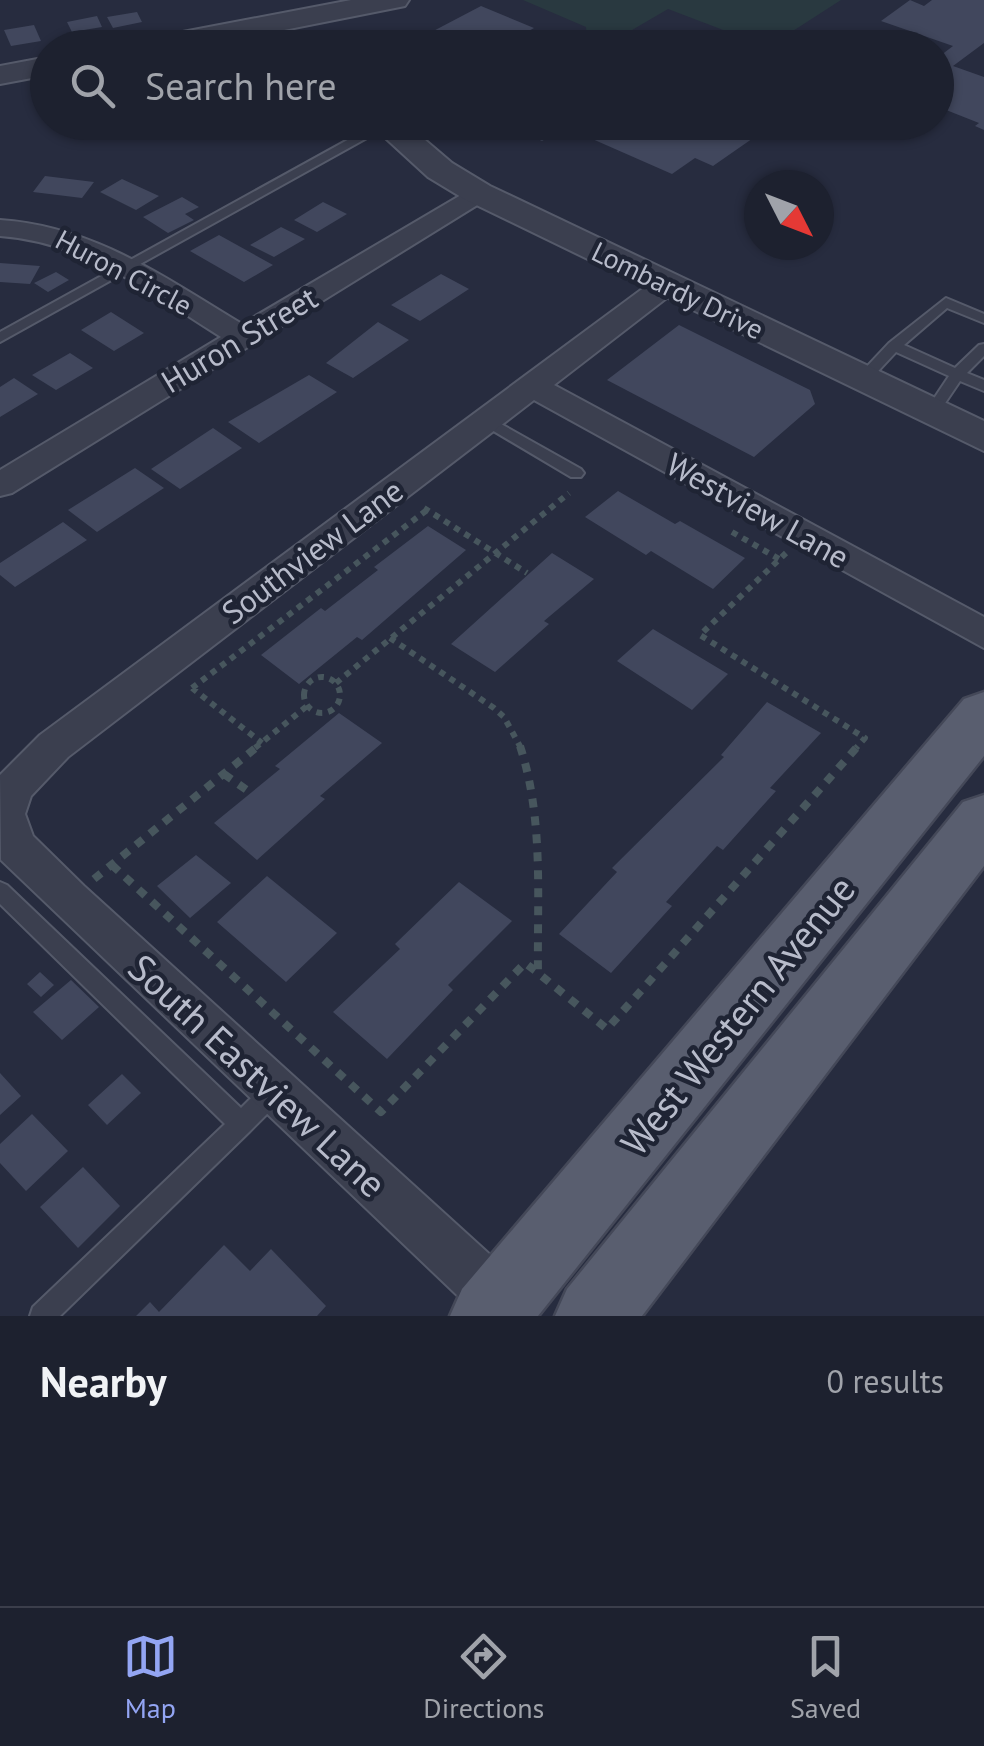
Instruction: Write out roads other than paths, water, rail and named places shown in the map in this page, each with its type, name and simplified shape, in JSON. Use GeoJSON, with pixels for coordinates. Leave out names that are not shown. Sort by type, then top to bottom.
{"type":"FeatureCollection","features":[{"type":"Feature","properties":{"kind":"main road","name":"West Western Avenue"},"geometry":{"type":"LineString","coordinates":[[594,1316],[686,1139],[984,715]]}},
{"type":"Feature","properties":{"kind":"main road","name":"West Western Avenue"},"geometry":{"type":"LineString","coordinates":[[495,1309],[686,1139],[984,820]]}},
{"type":"Feature","properties":{"kind":"street"},"geometry":{"type":"LineString","coordinates":[[214,30],[293,9],[395,0]]}},
{"type":"Feature","properties":{"kind":"street"},"geometry":{"type":"LineString","coordinates":[[293,9],[309,30]]}},
{"type":"Feature","properties":{"kind":"street"},"geometry":{"type":"LineString","coordinates":[[0,75],[30,69]]}},
{"type":"Feature","properties":{"kind":"street","name":"Lombardy Drive"},"geometry":{"type":"LineString","coordinates":[[405,140],[440,170],[478,192],[984,437]]}},
{"type":"Feature","properties":{"kind":"street","name":"Huron Street"},"geometry":{"type":"LineString","coordinates":[[0,486],[478,192]]}},
{"type":"Feature","properties":{"kind":"street","name":"Huron Circle"},"geometry":{"type":"LineString","coordinates":[[0,228],[61,234],[242,337]]}},
{"type":"Feature","properties":{"kind":"street","name":"Southview Lane"},"geometry":{"type":"LineString","coordinates":[[16,847],[4,814],[14,787],[54,746],[667,284]]}},
{"type":"Feature","properties":{"kind":"street","name":"Westview Lane"},"geometry":{"type":"LineString","coordinates":[[531,386],[984,634]]}},
{"type":"Feature","properties":{"kind":"street","name":"South Eastview Lane"},"geometry":{"type":"LineString","coordinates":[[16,847],[275,1090],[495,1309]]}},
{"type":"Feature","properties":{"kind":"lane"},"geometry":{"type":"LineString","coordinates":[[0,338],[355,140]]}},
{"type":"Feature","properties":{"kind":"lane"},"geometry":{"type":"LineString","coordinates":[[863,379],[894,346],[946,302],[984,319]]}},
{"type":"Feature","properties":{"kind":"lane"},"geometry":{"type":"LineString","coordinates":[[894,346],[984,386]]}},
{"type":"Feature","properties":{"kind":"lane"},"geometry":{"type":"LineString","coordinates":[[932,412],[957,374],[984,348]]}},
{"type":"Feature","properties":{"kind":"lane"},"geometry":{"type":"LineString","coordinates":[[485,420],[576,474]]}},
{"type":"Feature","properties":{"kind":"lane"},"geometry":{"type":"LineString","coordinates":[[0,891],[241,1124]]}},
{"type":"Feature","properties":{"kind":"lane"},"geometry":{"type":"LineString","coordinates":[[42,1316],[275,1090]]}}]}
